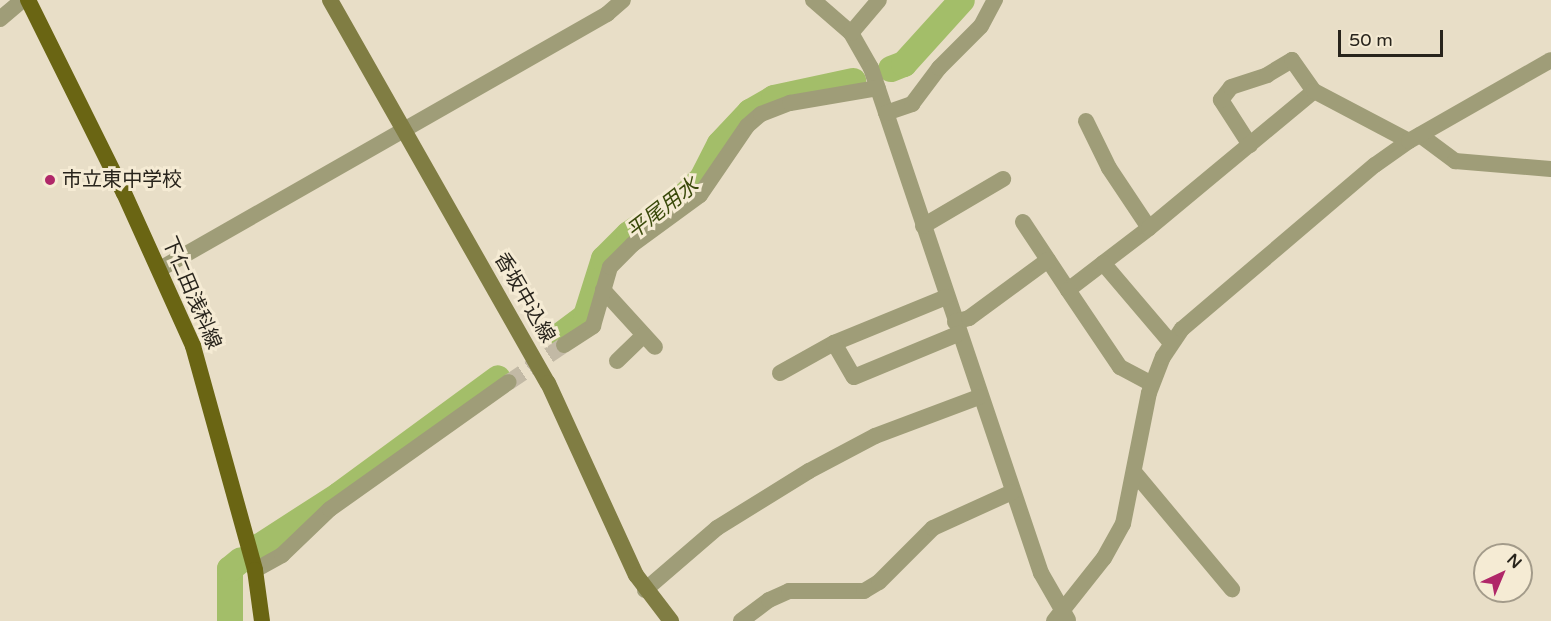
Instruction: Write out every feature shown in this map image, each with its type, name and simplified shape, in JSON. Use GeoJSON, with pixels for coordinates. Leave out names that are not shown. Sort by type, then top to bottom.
{"type":"FeatureCollection","features":[{"type":"Feature","properties":{"kind":"main road","name":"下仁田浅科線"},"geometry":{"type":"LineString","coordinates":[[28,0],[160,269],[193,346],[255,570],[262,621]]}},
{"type":"Feature","properties":{"kind":"main road","name":"香坂中込線"},"geometry":{"type":"LineString","coordinates":[[330,0],[548,383],[645,590],[671,621]]}},
{"type":"Feature","properties":{"kind":"street"},"geometry":{"type":"LineString","coordinates":[[0,19],[23,0]]}},
{"type":"Feature","properties":{"kind":"street"},"geometry":{"type":"LineString","coordinates":[[160,269],[607,14],[623,0]]}},
{"type":"Feature","properties":{"kind":"street"},"geometry":{"type":"LineString","coordinates":[[813,0],[851,33],[878,88],[979,397],[1041,573],[1061,618]]}},
{"type":"Feature","properties":{"kind":"street"},"geometry":{"type":"LineString","coordinates":[[851,33],[879,0]]}},
{"type":"Feature","properties":{"kind":"street"},"geometry":{"type":"LineString","coordinates":[[886,113],[912,104],[939,68],[981,26],[995,0]]}},
{"type":"Feature","properties":{"kind":"street"},"geometry":{"type":"LineString","coordinates":[[1250,145],[1221,100],[1230,87],[1267,75],[1292,60],[1314,91],[1414,138],[1455,161],[1551,169]]}},
{"type":"Feature","properties":{"kind":"street"},"geometry":{"type":"LineString","coordinates":[[1061,618],[1117,537],[1134,472],[1152,384],[1171,343],[1205,307],[1414,138],[1551,60]]}},
{"type":"Feature","properties":{"kind":"street"},"geometry":{"type":"LineString","coordinates":[[564,345],[593,326],[610,267],[633,244],[700,195],[747,126],[761,114],[790,103],[878,88]]}},
{"type":"Feature","properties":{"kind":"street"},"geometry":{"type":"LineString","coordinates":[[1068,290],[1149,228],[1314,91]]}},
{"type":"Feature","properties":{"kind":"street"},"geometry":{"type":"LineString","coordinates":[[1086,121],[1110,168],[1149,228]]}},
{"type":"Feature","properties":{"kind":"street"},"geometry":{"type":"LineString","coordinates":[[923,226],[1003,179]]}},
{"type":"Feature","properties":{"kind":"street"},"geometry":{"type":"LineString","coordinates":[[1023,222],[1120,367],[1152,384]]}},
{"type":"Feature","properties":{"kind":"street"},"geometry":{"type":"LineString","coordinates":[[834,343],[854,377],[956,328],[1048,260]]}},
{"type":"Feature","properties":{"kind":"street"},"geometry":{"type":"LineString","coordinates":[[1103,263],[1171,343]]}},
{"type":"Feature","properties":{"kind":"street"},"geometry":{"type":"LineString","coordinates":[[603,290],[650,341],[617,361]]}},
{"type":"Feature","properties":{"kind":"street"},"geometry":{"type":"LineString","coordinates":[[780,373],[834,343],[946,297]]}},
{"type":"Feature","properties":{"kind":"street"},"geometry":{"type":"LineString","coordinates":[[255,570],[282,555],[330,509],[509,382]]}},
{"type":"Feature","properties":{"kind":"street"},"geometry":{"type":"LineString","coordinates":[[645,590],[717,528],[809,471],[875,436],[979,397]]}},
{"type":"Feature","properties":{"kind":"street"},"geometry":{"type":"LineString","coordinates":[[1134,472],[1232,589]]}},
{"type":"Feature","properties":{"kind":"street"},"geometry":{"type":"LineString","coordinates":[[741,621],[789,591],[864,591],[879,582],[933,528],[1012,492]]}},
{"type":"Feature","properties":{"kind":"waterway","name":"平尾用水"},"geometry":{"type":"LineString","coordinates":[[891,69],[904,64],[962,0]]}},
{"type":"Feature","properties":{"kind":"waterway","name":"平尾用水"},"geometry":{"type":"LineString","coordinates":[[561,335],[586,316],[604,259],[629,234],[681,199],[702,179],[720,144],[750,112],[774,98],[853,81]]}},
{"type":"Feature","properties":{"kind":"waterway","name":"平尾用水"},"geometry":{"type":"LineString","coordinates":[[260,546],[339,495],[498,378]]}},
{"type":"Feature","properties":{"kind":"waterway","name":"平尾用水"},"geometry":{"type":"LineString","coordinates":[[230,621],[230,569],[241,560]]}},
{"type":"Feature","properties":{"kind":"tunnel"},"geometry":{"type":"LineString","coordinates":[[509,382],[564,345]]}},
{"type":"Feature","properties":{"kind":"place","name":"市立東中学校"},"geometry":{"type":"Point","coordinates":[50,180]}}]}
